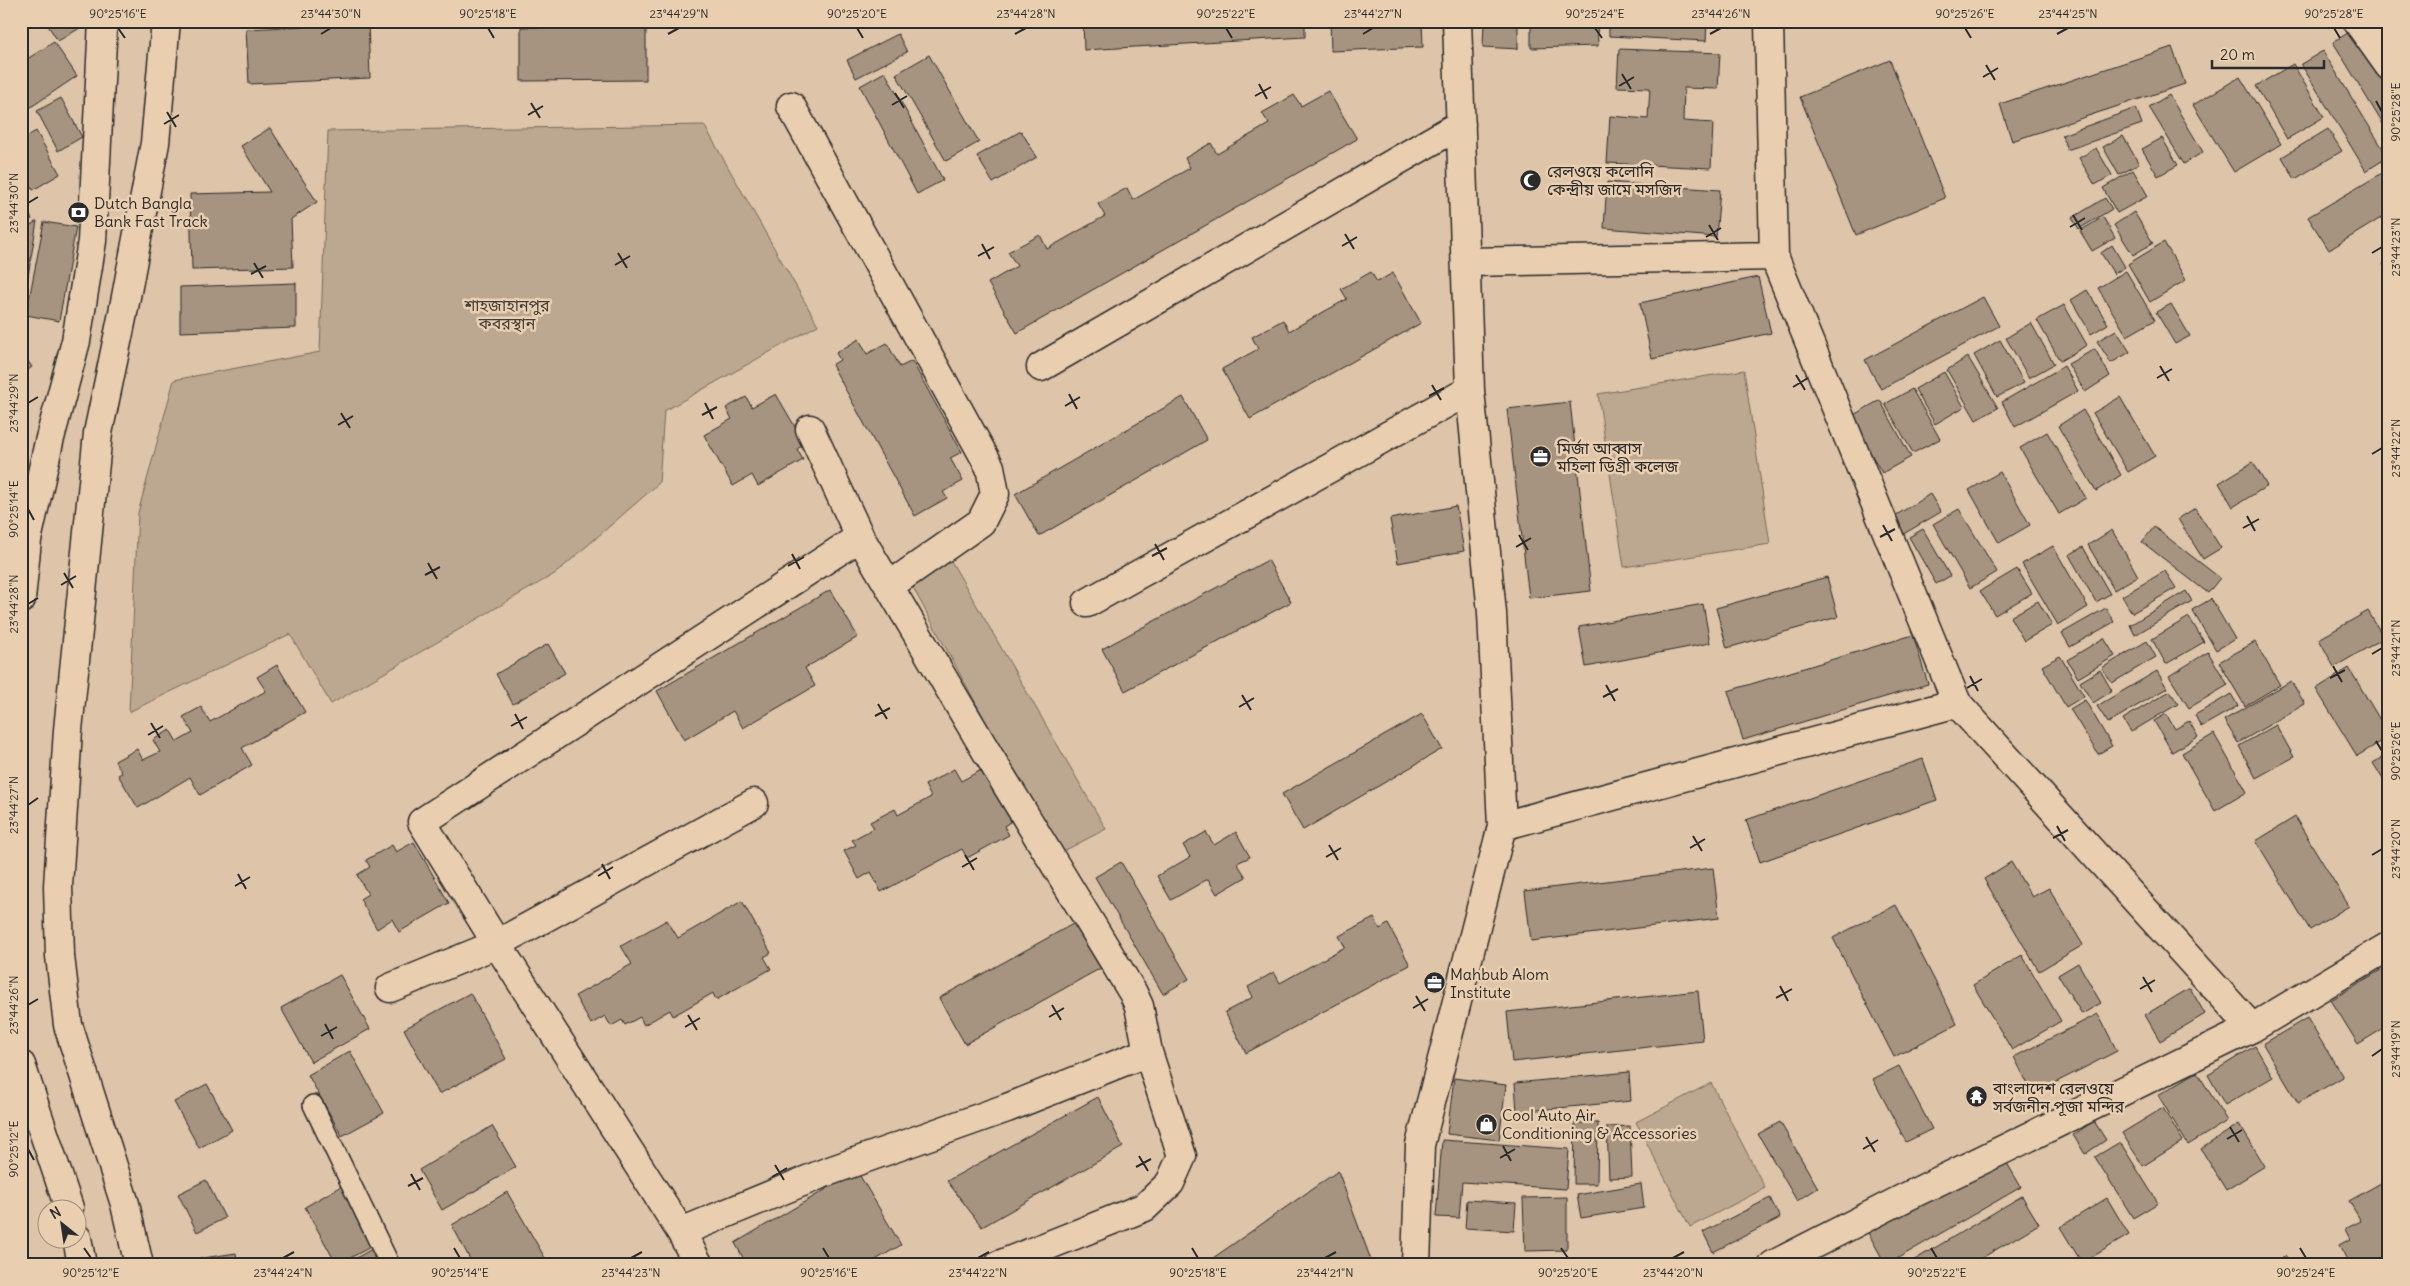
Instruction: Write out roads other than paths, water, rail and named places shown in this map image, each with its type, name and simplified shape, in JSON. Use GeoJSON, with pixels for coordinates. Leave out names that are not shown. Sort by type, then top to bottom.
{"type":"FeatureCollection","features":[{"type":"Feature","properties":{"kind":"street"},"geometry":{"type":"LineString","coordinates":[[21,599],[24,537],[76,340],[92,242],[103,21]]}},
{"type":"Feature","properties":{"kind":"street"},"geometry":{"type":"LineString","coordinates":[[139,1265],[125,1204],[68,1025],[60,956],[58,886],[68,730],[98,433],[155,143],[166,21]]}},
{"type":"Feature","properties":{"kind":"street"},"geometry":{"type":"LineString","coordinates":[[1416,1265],[1420,1145],[1502,826],[1492,613],[1470,390],[1457,21]]}},
{"type":"Feature","properties":{"kind":"street"},"geometry":{"type":"LineString","coordinates":[[1769,21],[1774,256],[1958,704],[2252,1028]]}},
{"type":"Feature","properties":{"kind":"street"},"geometry":{"type":"LineString","coordinates":[[2357,21],[2389,66]]}},
{"type":"Feature","properties":{"kind":"street"},"geometry":{"type":"LineString","coordinates":[[791,106],[990,467],[995,494],[981,522],[889,586]]}},
{"type":"Feature","properties":{"kind":"street"},"geometry":{"type":"LineString","coordinates":[[1040,366],[1461,124]]}},
{"type":"Feature","properties":{"kind":"street"},"geometry":{"type":"LineString","coordinates":[[1466,262],[1774,256]]}},
{"type":"Feature","properties":{"kind":"street"},"geometry":{"type":"LineString","coordinates":[[1087,603],[1470,390]]}},
{"type":"Feature","properties":{"kind":"street"},"geometry":{"type":"LineString","coordinates":[[810,429],[860,537],[989,756],[1133,993],[1139,1006],[1148,1052],[1182,1156],[1170,1184],[1145,1207],[999,1265]]}},
{"type":"Feature","properties":{"kind":"street"},"geometry":{"type":"LineString","coordinates":[[699,1265],[681,1232],[497,944],[422,822],[860,537]]}},
{"type":"Feature","properties":{"kind":"street"},"geometry":{"type":"LineString","coordinates":[[1502,826],[1958,704]]}},
{"type":"Feature","properties":{"kind":"street"},"geometry":{"type":"LineString","coordinates":[[390,988],[497,944],[754,803]]}},
{"type":"Feature","properties":{"kind":"street"},"geometry":{"type":"LineString","coordinates":[[1773,1265],[1902,1199],[2252,1028],[2389,946]]}},
{"type":"Feature","properties":{"kind":"street"},"geometry":{"type":"LineString","coordinates":[[681,1232],[824,1173],[1007,1108],[1148,1052]]}},
{"type":"Feature","properties":{"kind":"street"},"geometry":{"type":"LineString","coordinates":[[21,1066],[66,1198]]}},
{"type":"Feature","properties":{"kind":"street"},"geometry":{"type":"LineString","coordinates":[[79,1248],[82,1265]]}},
{"type":"Feature","properties":{"kind":"lane"},"geometry":{"type":"LineString","coordinates":[[313,1106],[390,1265]]}},
{"type":"Feature","properties":{"kind":"place","name":"রেলওয়ে কলোনি কেন্দ্রীয় জামে মসজিদ"},"geometry":{"type":"Point","coordinates":[1531,180]}},
{"type":"Feature","properties":{"kind":"place","name":"Dutch Bangla Bank Fast Track"},"geometry":{"type":"Point","coordinates":[78,212]}},
{"type":"Feature","properties":{"kind":"place","name":"মির্জা আব্বাস মহিলা ডিগ্রী কলেজ"},"geometry":{"type":"Point","coordinates":[1541,457]}},
{"type":"Feature","properties":{"kind":"place","name":"Mahbub Alom Institute"},"geometry":{"type":"Point","coordinates":[1434,983]}},
{"type":"Feature","properties":{"kind":"place","name":"বাংলাদেশ রেলওয়ে সর্বজনীন পূজা মন্দির"},"geometry":{"type":"Point","coordinates":[1977,1097]}},
{"type":"Feature","properties":{"kind":"place","name":"Cool Auto Air Conditioning & Accessories"},"geometry":{"type":"Point","coordinates":[1486,1124]}},
{"type":"Feature","properties":{"kind":"park label","name":"শাহজাহানপুর কবরস্থান"},"geometry":{"type":"Point","coordinates":[507,314]}}]}
